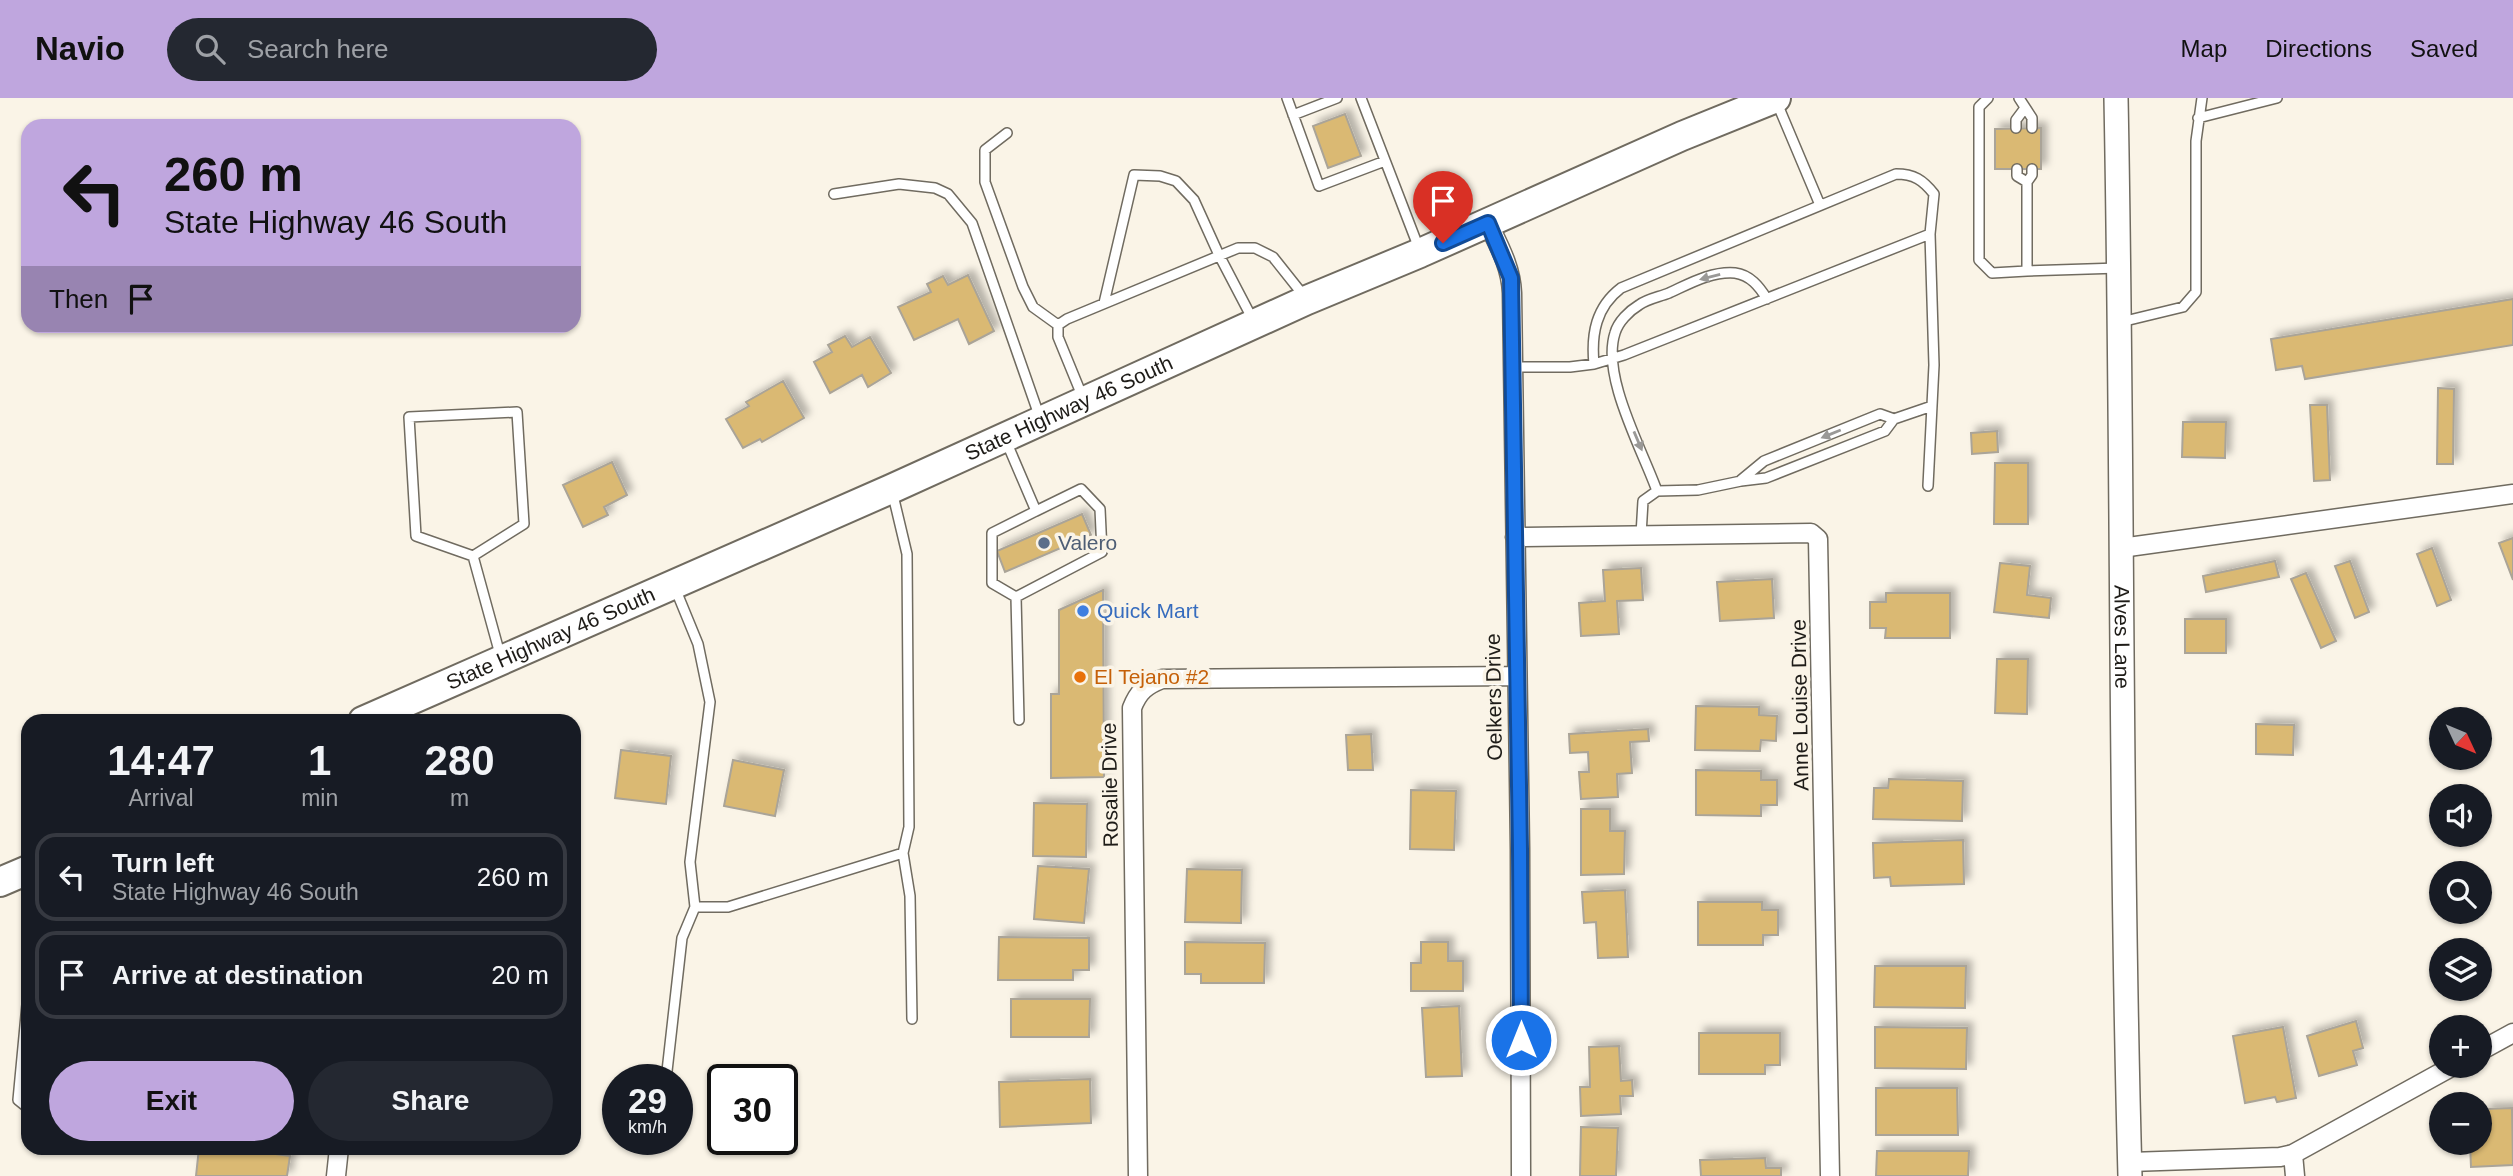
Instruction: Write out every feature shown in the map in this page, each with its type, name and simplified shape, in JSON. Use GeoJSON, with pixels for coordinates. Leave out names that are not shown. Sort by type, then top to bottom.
{"type":"FeatureCollection","features":[{"type":"Feature","properties":{"kind":"main road","name":"State Highway 46 South"},"geometry":{"type":"LineString","coordinates":[[379,714],[891,489],[1307,300],[1775,98]]}},
{"type":"Feature","properties":{"kind":"main road"},"geometry":{"type":"LineString","coordinates":[[0,882],[21,873]]}},
{"type":"Feature","properties":{"kind":"street","name":"Alves Lane"},"geometry":{"type":"LineString","coordinates":[[2116,98],[2122,724],[2130,1169]]}},
{"type":"Feature","properties":{"kind":"street","name":"Oelkers Drive"},"geometry":{"type":"LineString","coordinates":[[1488,223],[1511,278],[1521,863],[1521,1176]]}},
{"type":"Feature","properties":{"kind":"street"},"geometry":{"type":"LineString","coordinates":[[2122,548],[2513,494]]}},
{"type":"Feature","properties":{"kind":"street","name":"Anne Louise Drive"},"geometry":{"type":"LineString","coordinates":[[1515,537],[1811,533],[1818,539],[1830,1176]]}},
{"type":"Feature","properties":{"kind":"street","name":"Rosalie Drive"},"geometry":{"type":"LineString","coordinates":[[1138,1176],[1132,708],[1136,696],[1148,685],[1162,679],[1516,676]]}},
{"type":"Feature","properties":{"kind":"street"},"geometry":{"type":"LineString","coordinates":[[2492,1044],[2513,1033]]}},
{"type":"Feature","properties":{"kind":"street"},"geometry":{"type":"LineString","coordinates":[[2130,1169],[2293,1154],[2431,1078]]}},
{"type":"Feature","properties":{"kind":"street"},"geometry":{"type":"LineString","coordinates":[[2293,1154],[2295,1176]]}},
{"type":"Feature","properties":{"kind":"street"},"geometry":{"type":"LineString","coordinates":[[336,1176],[338,1155]]}},
{"type":"Feature","properties":{"kind":"lane"},"geometry":{"type":"LineString","coordinates":[[1287,98],[1319,186],[1385,161]]}},
{"type":"Feature","properties":{"kind":"lane"},"geometry":{"type":"LineString","coordinates":[[1293,115],[1337,98]]}},
{"type":"Feature","properties":{"kind":"lane"},"geometry":{"type":"LineString","coordinates":[[1360,98],[1420,253]]}},
{"type":"Feature","properties":{"kind":"lane"},"geometry":{"type":"LineString","coordinates":[[1775,98],[1820,205]]}},
{"type":"Feature","properties":{"kind":"lane"},"geometry":{"type":"LineString","coordinates":[[1988,98],[1979,107],[1979,260],[1992,273],[2119,268]]}},
{"type":"Feature","properties":{"kind":"lane"},"geometry":{"type":"LineString","coordinates":[[2019,98],[2032,118],[2032,128]]}},
{"type":"Feature","properties":{"kind":"lane"},"geometry":{"type":"LineString","coordinates":[[2199,118],[2277,98]]}},
{"type":"Feature","properties":{"kind":"lane"},"geometry":{"type":"LineString","coordinates":[[2119,322],[2183,307],[2196,292],[2196,141],[2201,99]]}},
{"type":"Feature","properties":{"kind":"lane"},"geometry":{"type":"LineString","coordinates":[[2016,128],[2016,120],[2025,108]]}},
{"type":"Feature","properties":{"kind":"lane"},"geometry":{"type":"LineString","coordinates":[[1007,133],[985,150],[985,182],[1023,287],[1033,307],[1058,325]]}},
{"type":"Feature","properties":{"kind":"lane"},"geometry":{"type":"LineString","coordinates":[[2017,169],[2017,176],[2027,182]]}},
{"type":"Feature","properties":{"kind":"lane"},"geometry":{"type":"LineString","coordinates":[[2026,271],[2027,182],[2032,175],[2032,169]]}},
{"type":"Feature","properties":{"kind":"lane"},"geometry":{"type":"LineString","coordinates":[[1594,364],[1592,343],[1596,322],[1604,305],[1621,288],[1896,174],[1911,174],[1925,182],[1934,194],[1930,234],[1934,365],[1928,486]]}},
{"type":"Feature","properties":{"kind":"lane"},"geometry":{"type":"LineString","coordinates":[[1104,303],[1134,175],[1160,176],[1176,181],[1194,200],[1219,255],[1256,324]]}},
{"type":"Feature","properties":{"kind":"lane"},"geometry":{"type":"LineString","coordinates":[[834,194],[899,184],[935,188],[948,194],[972,223],[1041,420]]}},
{"type":"Feature","properties":{"kind":"lane"},"geometry":{"type":"LineString","coordinates":[[1513,367],[1570,367],[1594,364],[1624,355],[1930,234]]}},
{"type":"Feature","properties":{"kind":"lane"},"geometry":{"type":"LineString","coordinates":[[1058,325],[1104,303],[1238,248],[1255,248],[1273,257],[1307,300]]}},
{"type":"Feature","properties":{"kind":"lane"},"geometry":{"type":"LineString","coordinates":[[1657,491],[1616,390],[1612,358],[1615,332],[1627,314],[1640,304],[1696,280],[1721,274],[1737,273],[1752,279],[1767,299]]}},
{"type":"Feature","properties":{"kind":"lane"},"geometry":{"type":"LineString","coordinates":[[1058,325],[1058,337],[1084,401]]}},
{"type":"Feature","properties":{"kind":"lane"},"geometry":{"type":"LineString","coordinates":[[1641,535],[1643,501],[1657,491],[1698,490],[1766,478],[1885,431],[1894,419],[1932,406]]}},
{"type":"Feature","properties":{"kind":"lane"},"geometry":{"type":"LineString","coordinates":[[517,412],[524,524],[473,556],[416,536],[409,418],[517,412]]}},
{"type":"Feature","properties":{"kind":"lane"},"geometry":{"type":"LineString","coordinates":[[1741,481],[1764,461],[1880,415],[1894,419]]}},
{"type":"Feature","properties":{"kind":"lane"},"geometry":{"type":"LineString","coordinates":[[1004,436],[1036,511]]}},
{"type":"Feature","properties":{"kind":"lane"},"geometry":{"type":"LineString","coordinates":[[891,489],[907,554],[909,827],[902,853],[909,896],[912,1018]]}},
{"type":"Feature","properties":{"kind":"lane"},"geometry":{"type":"LineString","coordinates":[[1082,489],[1100,509],[1102,552],[1016,597],[992,583],[992,533],[1082,489]]}},
{"type":"Feature","properties":{"kind":"lane"},"geometry":{"type":"LineString","coordinates":[[473,556],[502,660]]}},
{"type":"Feature","properties":{"kind":"lane"},"geometry":{"type":"LineString","coordinates":[[668,1064],[682,938],[695,908],[690,862],[710,702],[698,644],[673,583]]}},
{"type":"Feature","properties":{"kind":"lane"},"geometry":{"type":"LineString","coordinates":[[1016,597],[1019,720]]}},
{"type":"Feature","properties":{"kind":"lane"},"geometry":{"type":"LineString","coordinates":[[695,908],[729,907],[902,853]]}},
{"type":"Feature","properties":{"kind":"lane"},"geometry":{"type":"LineString","coordinates":[[21,1068],[18,1100],[21,1102]]}},
{"type":"Feature","properties":{"kind":"building"},"geometry":{"type":"Polygon","coordinates":[[[1345,114],[1361,156],[1328,168],[1313,126],[1345,114]]]}},
{"type":"Feature","properties":{"kind":"building"},"geometry":{"type":"Polygon","coordinates":[[[2041,128],[2041,169],[1995,169],[1995,129],[2041,128]]]}},
{"type":"Feature","properties":{"kind":"building"},"geometry":{"type":"Polygon","coordinates":[[[968,275],[994,331],[969,344],[958,319],[914,340],[898,307],[931,292],[927,284],[943,276],[948,285],[968,275]]]}},
{"type":"Feature","properties":{"kind":"building"},"geometry":{"type":"Polygon","coordinates":[[[2513,299],[2513,345],[2305,379],[2302,366],[2276,370],[2271,339],[2513,299]]]}},
{"type":"Feature","properties":{"kind":"building"},"geometry":{"type":"Polygon","coordinates":[[[845,336],[852,347],[870,337],[891,373],[868,387],[862,375],[830,393],[814,362],[832,352],[828,345],[845,336]]]}},
{"type":"Feature","properties":{"kind":"building"},"geometry":{"type":"Polygon","coordinates":[[[783,381],[804,418],[762,442],[760,439],[743,448],[726,419],[749,406],[746,402],[783,381]]]}},
{"type":"Feature","properties":{"kind":"building"},"geometry":{"type":"Polygon","coordinates":[[[2438,388],[2454,389],[2453,464],[2437,464],[2438,388]]]}},
{"type":"Feature","properties":{"kind":"building"},"geometry":{"type":"Polygon","coordinates":[[[2310,405],[2327,405],[2330,480],[2314,481],[2310,405]]]}},
{"type":"Feature","properties":{"kind":"building"},"geometry":{"type":"Polygon","coordinates":[[[2183,422],[2226,422],[2225,458],[2182,457],[2183,422]]]}},
{"type":"Feature","properties":{"kind":"building"},"geometry":{"type":"Polygon","coordinates":[[[1997,431],[1998,452],[1972,454],[1971,433],[1997,431]]]}},
{"type":"Feature","properties":{"kind":"building"},"geometry":{"type":"Polygon","coordinates":[[[612,462],[627,495],[604,507],[608,515],[583,527],[563,485],[612,462]]]}},
{"type":"Feature","properties":{"kind":"building"},"geometry":{"type":"Polygon","coordinates":[[[1995,463],[2028,463],[2028,524],[1994,524],[1995,463]]]}},
{"type":"Feature","properties":{"kind":"building","name":"Valero"},"geometry":{"type":"Polygon","coordinates":[[[1082,514],[1091,535],[1005,572],[997,551],[1082,514]]]}},
{"type":"Feature","properties":{"kind":"building"},"geometry":{"type":"Polygon","coordinates":[[[2513,538],[2513,580],[2499,543],[2513,538]]]}},
{"type":"Feature","properties":{"kind":"building"},"geometry":{"type":"Polygon","coordinates":[[[2432,548],[2451,600],[2437,606],[2417,554],[2432,548]]]}},
{"type":"Feature","properties":{"kind":"building"},"geometry":{"type":"Polygon","coordinates":[[[2275,561],[2279,577],[2206,592],[2203,576],[2275,561]]]}},
{"type":"Feature","properties":{"kind":"building"},"geometry":{"type":"Polygon","coordinates":[[[2350,561],[2369,612],[2355,618],[2335,566],[2350,561]]]}},
{"type":"Feature","properties":{"kind":"building"},"geometry":{"type":"Polygon","coordinates":[[[2000,563],[2030,566],[2027,595],[2051,598],[2049,618],[1994,612],[2000,563]]]}},
{"type":"Feature","properties":{"kind":"building"},"geometry":{"type":"Polygon","coordinates":[[[1641,568],[1643,600],[1617,601],[1619,634],[1581,636],[1579,603],[1605,601],[1603,570],[1641,568]]]}},
{"type":"Feature","properties":{"kind":"building"},"geometry":{"type":"Polygon","coordinates":[[[2306,573],[2336,641],[2321,648],[2291,579],[2306,573]]]}},
{"type":"Feature","properties":{"kind":"building"},"geometry":{"type":"Polygon","coordinates":[[[1772,579],[1774,618],[1720,621],[1717,582],[1772,579]]]}},
{"type":"Feature","properties":{"kind":"building"},"geometry":{"type":"Polygon","coordinates":[[[1103,590],[1104,777],[1051,778],[1051,694],[1059,694],[1059,610],[1103,590]]]}},
{"type":"Feature","properties":{"kind":"building"},"geometry":{"type":"Polygon","coordinates":[[[1886,593],[1950,593],[1950,638],[1885,638],[1886,628],[1870,628],[1870,602],[1886,602],[1886,593]]]}},
{"type":"Feature","properties":{"kind":"building"},"geometry":{"type":"Polygon","coordinates":[[[2185,619],[2226,619],[2226,653],[2185,653],[2185,619]]]}},
{"type":"Feature","properties":{"kind":"building"},"geometry":{"type":"Polygon","coordinates":[[[1997,659],[2028,659],[2027,714],[1995,713],[1997,659]]]}},
{"type":"Feature","properties":{"kind":"building"},"geometry":{"type":"Polygon","coordinates":[[[1696,706],[1759,707],[1759,715],[1777,716],[1776,741],[1761,740],[1760,751],[1695,750],[1696,706]]]}},
{"type":"Feature","properties":{"kind":"building"},"geometry":{"type":"Polygon","coordinates":[[[2256,724],[2294,725],[2293,755],[2256,754],[2256,724]]]}},
{"type":"Feature","properties":{"kind":"building"},"geometry":{"type":"Polygon","coordinates":[[[1648,729],[1649,741],[1630,742],[1632,773],[1617,774],[1618,797],[1581,799],[1579,772],[1589,772],[1588,752],[1570,753],[1569,734],[1648,729]]]}},
{"type":"Feature","properties":{"kind":"building"},"geometry":{"type":"Polygon","coordinates":[[[1371,734],[1373,770],[1348,770],[1346,735],[1371,734]]]}},
{"type":"Feature","properties":{"kind":"building"},"geometry":{"type":"Polygon","coordinates":[[[621,750],[671,756],[666,804],[615,798],[621,750]]]}},
{"type":"Feature","properties":{"kind":"building"},"geometry":{"type":"Polygon","coordinates":[[[733,760],[784,770],[775,816],[724,806],[733,760]]]}},
{"type":"Feature","properties":{"kind":"building"},"geometry":{"type":"Polygon","coordinates":[[[1696,770],[1761,771],[1761,780],[1777,780],[1777,805],[1761,805],[1761,816],[1696,815],[1696,770]]]}},
{"type":"Feature","properties":{"kind":"building"},"geometry":{"type":"Polygon","coordinates":[[[1889,779],[1963,781],[1962,821],[1873,819],[1874,788],[1888,788],[1889,779]]]}},
{"type":"Feature","properties":{"kind":"building"},"geometry":{"type":"Polygon","coordinates":[[[1411,790],[1456,791],[1454,850],[1410,849],[1411,790]]]}},
{"type":"Feature","properties":{"kind":"building"},"geometry":{"type":"Polygon","coordinates":[[[1034,803],[1087,804],[1086,857],[1033,856],[1034,803]]]}},
{"type":"Feature","properties":{"kind":"building"},"geometry":{"type":"Polygon","coordinates":[[[1581,809],[1610,809],[1610,831],[1625,831],[1624,874],[1581,875],[1581,809]]]}},
{"type":"Feature","properties":{"kind":"building"},"geometry":{"type":"Polygon","coordinates":[[[1963,840],[1964,884],[1891,886],[1890,877],[1874,878],[1873,843],[1963,840]]]}},
{"type":"Feature","properties":{"kind":"building"},"geometry":{"type":"Polygon","coordinates":[[[1038,866],[1089,869],[1084,923],[1034,919],[1038,866]]]}},
{"type":"Feature","properties":{"kind":"building"},"geometry":{"type":"Polygon","coordinates":[[[1187,869],[1242,870],[1241,923],[1185,922],[1187,869]]]}},
{"type":"Feature","properties":{"kind":"building"},"geometry":{"type":"Polygon","coordinates":[[[1625,890],[1628,957],[1598,958],[1596,922],[1584,923],[1582,892],[1625,890]]]}},
{"type":"Feature","properties":{"kind":"building"},"geometry":{"type":"Polygon","coordinates":[[[1698,902],[1762,902],[1762,910],[1778,910],[1778,935],[1763,935],[1763,945],[1698,945],[1698,902]]]}},
{"type":"Feature","properties":{"kind":"building"},"geometry":{"type":"Polygon","coordinates":[[[999,937],[1089,938],[1089,970],[1073,970],[1073,980],[998,980],[999,937]]]}},
{"type":"Feature","properties":{"kind":"building"},"geometry":{"type":"Polygon","coordinates":[[[1185,942],[1265,943],[1264,983],[1201,983],[1201,974],[1185,974],[1185,942]]]}},
{"type":"Feature","properties":{"kind":"building"},"geometry":{"type":"Polygon","coordinates":[[[1421,942],[1448,942],[1448,961],[1463,961],[1463,991],[1411,991],[1411,963],[1421,963],[1421,942]]]}},
{"type":"Feature","properties":{"kind":"building"},"geometry":{"type":"Polygon","coordinates":[[[1875,966],[1966,966],[1965,1008],[1874,1007],[1875,966]]]}},
{"type":"Feature","properties":{"kind":"building"},"geometry":{"type":"Polygon","coordinates":[[[1011,999],[1090,999],[1089,1037],[1011,1037],[1011,999]]]}},
{"type":"Feature","properties":{"kind":"building"},"geometry":{"type":"Polygon","coordinates":[[[1459,1006],[1462,1076],[1426,1077],[1422,1008],[1459,1006]]]}},
{"type":"Feature","properties":{"kind":"building"},"geometry":{"type":"Polygon","coordinates":[[[2356,1021],[2363,1048],[2353,1051],[2357,1065],[2319,1076],[2307,1036],[2356,1021]]]}},
{"type":"Feature","properties":{"kind":"building"},"geometry":{"type":"Polygon","coordinates":[[[1875,1027],[1967,1028],[1966,1069],[1875,1068],[1875,1027]]]}},
{"type":"Feature","properties":{"kind":"building"},"geometry":{"type":"Polygon","coordinates":[[[2283,1027],[2296,1098],[2277,1102],[2275,1097],[2245,1103],[2233,1036],[2283,1027]]]}},
{"type":"Feature","properties":{"kind":"building"},"geometry":{"type":"Polygon","coordinates":[[[1699,1033],[1780,1033],[1780,1065],[1765,1065],[1765,1074],[1699,1074],[1699,1033]]]}},
{"type":"Feature","properties":{"kind":"building"},"geometry":{"type":"Polygon","coordinates":[[[1619,1046],[1621,1081],[1632,1080],[1633,1096],[1620,1096],[1621,1114],[1581,1116],[1580,1087],[1590,1087],[1589,1047],[1619,1046]]]}},
{"type":"Feature","properties":{"kind":"building"},"geometry":{"type":"Polygon","coordinates":[[[1090,1079],[1091,1123],[1000,1127],[999,1082],[1090,1079]]]}},
{"type":"Feature","properties":{"kind":"building"},"geometry":{"type":"Polygon","coordinates":[[[1876,1088],[1957,1088],[1958,1135],[1876,1135],[1876,1088]]]}},
{"type":"Feature","properties":{"kind":"building"},"geometry":{"type":"Polygon","coordinates":[[[2512,1108],[2513,1165],[2471,1167],[2470,1155],[2492,1155],[2492,1109],[2512,1108]]]}},
{"type":"Feature","properties":{"kind":"building"},"geometry":{"type":"Polygon","coordinates":[[[1581,1127],[1618,1128],[1616,1176],[1580,1176],[1581,1127]]]}},
{"type":"Feature","properties":{"kind":"building"},"geometry":{"type":"Polygon","coordinates":[[[1877,1151],[1969,1151],[1968,1176],[1876,1176],[1877,1151]]]}},
{"type":"Feature","properties":{"kind":"building"},"geometry":{"type":"Polygon","coordinates":[[[198,1155],[290,1156],[287,1176],[196,1176],[198,1155]]]}},
{"type":"Feature","properties":{"kind":"building"},"geometry":{"type":"Polygon","coordinates":[[[1765,1158],[1766,1168],[1781,1168],[1781,1176],[1701,1176],[1700,1160],[1765,1158]]]}},
{"type":"Feature","properties":{"kind":"place","name":"Valero"},"geometry":{"type":"Point","coordinates":[1044,543]}},
{"type":"Feature","properties":{"kind":"place","name":"Quick Mart"},"geometry":{"type":"Point","coordinates":[1083,611]}},
{"type":"Feature","properties":{"kind":"place","name":"El Tejano #2"},"geometry":{"type":"Point","coordinates":[1080,677]}},
{"type":"Feature","properties":{"kind":"route"},"geometry":{"type":"LineString","coordinates":[[1443,243],[1488,223],[1511,278],[1521,1040]]}}]}
